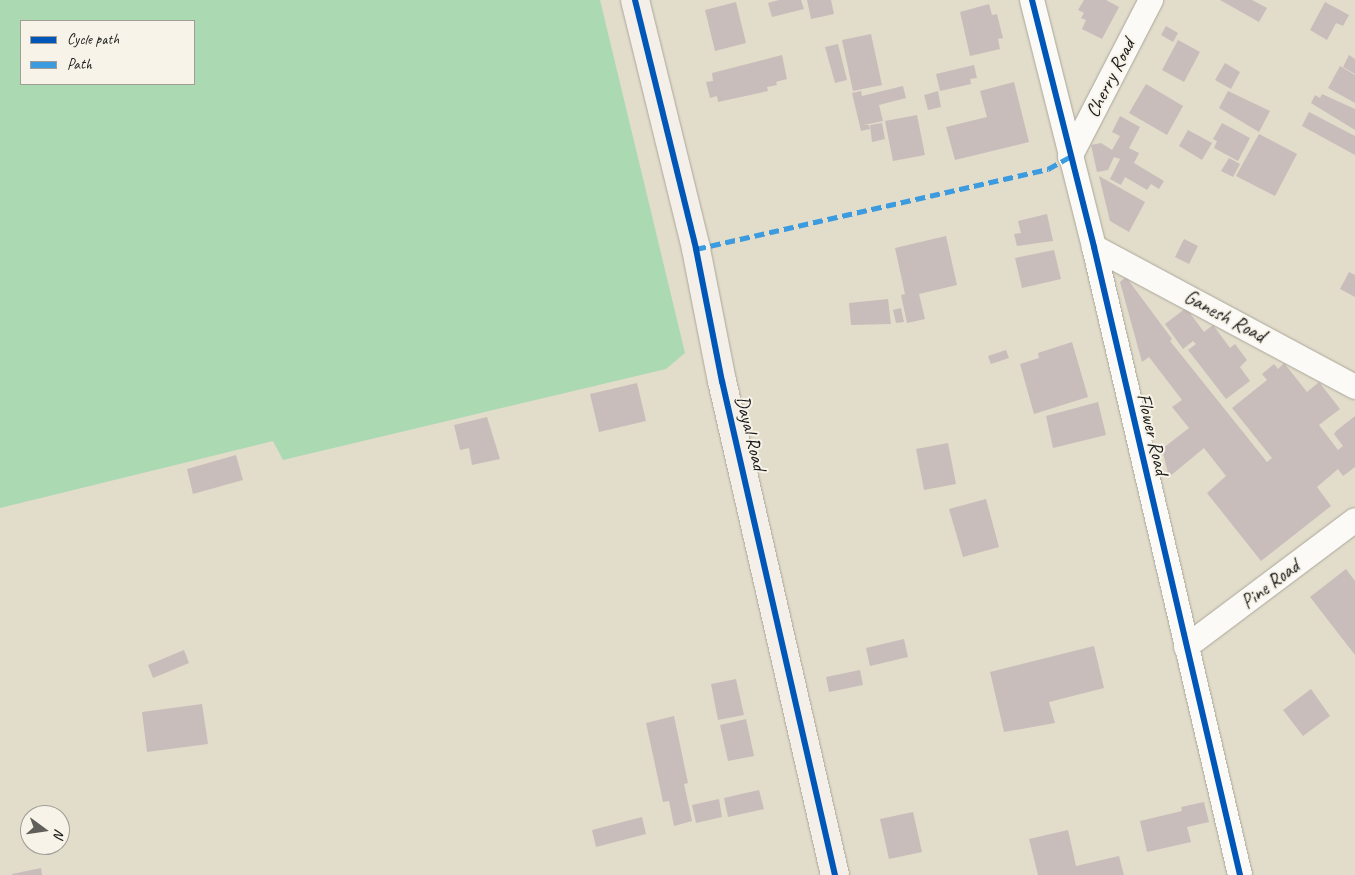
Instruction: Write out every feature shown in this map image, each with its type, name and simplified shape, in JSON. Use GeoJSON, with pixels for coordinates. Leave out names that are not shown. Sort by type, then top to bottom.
{"type":"FeatureCollection","features":[{"type":"Feature","properties":{"kind":"street","name":"Dayal Road"},"geometry":{"type":"LineString","coordinates":[[634,0],[696,249],[722,381],[835,875]]}},
{"type":"Feature","properties":{"kind":"street","name":"Flower Road"},"geometry":{"type":"LineString","coordinates":[[1032,0],[1094,248],[1240,875]]}},
{"type":"Feature","properties":{"kind":"street","name":"Cherry Road"},"geometry":{"type":"LineString","coordinates":[[1070,157],[1151,0]]}},
{"type":"Feature","properties":{"kind":"street","name":"Ganesh Road"},"geometry":{"type":"LineString","coordinates":[[1094,248],[1355,387]]}},
{"type":"Feature","properties":{"kind":"street","name":"Pine Road"},"geometry":{"type":"LineString","coordinates":[[1186,647],[1355,520]]}},
{"type":"Feature","properties":{"kind":"green space"},"geometry":{"type":"Polygon","coordinates":[[[0,0],[600,0],[685,353],[666,369],[283,460],[273,441],[0,508],[0,0]]]}},
{"type":"Feature","properties":{"kind":"building"},"geometry":{"type":"Polygon","coordinates":[[[779,0],[801,0],[804,9],[772,17],[768,3],[779,0]]]}},
{"type":"Feature","properties":{"kind":"building"},"geometry":{"type":"Polygon","coordinates":[[[807,0],[831,0],[834,14],[811,19],[807,0]]]}},
{"type":"Feature","properties":{"kind":"building"},"geometry":{"type":"Polygon","coordinates":[[[1084,0],[1106,0],[1119,7],[1102,39],[1082,29],[1086,20],[1081,18],[1084,13],[1078,10],[1084,0]]]}},
{"type":"Feature","properties":{"kind":"building"},"geometry":{"type":"Polygon","coordinates":[[[1220,0],[1252,0],[1267,8],[1259,22],[1220,0]]]}},
{"type":"Feature","properties":{"kind":"building"},"geometry":{"type":"Polygon","coordinates":[[[736,2],[746,43],[715,51],[705,10],[736,2]]]}},
{"type":"Feature","properties":{"kind":"building"},"geometry":{"type":"Polygon","coordinates":[[[1325,2],[1349,15],[1343,26],[1336,23],[1327,40],[1310,30],[1325,2]]]}},
{"type":"Feature","properties":{"kind":"building"},"geometry":{"type":"Polygon","coordinates":[[[989,4],[992,15],[997,14],[1003,38],[998,39],[1000,49],[970,56],[960,12],[989,4]]]}},
{"type":"Feature","properties":{"kind":"building"},"geometry":{"type":"Polygon","coordinates":[[[1166,26],[1178,33],[1173,42],[1161,35],[1166,26]]]}},
{"type":"Feature","properties":{"kind":"building"},"geometry":{"type":"Polygon","coordinates":[[[871,34],[882,85],[853,91],[842,40],[871,34]]]}},
{"type":"Feature","properties":{"kind":"building"},"geometry":{"type":"Polygon","coordinates":[[[1178,40],[1200,52],[1184,82],[1162,70],[1178,40]]]}},
{"type":"Feature","properties":{"kind":"building"},"geometry":{"type":"Polygon","coordinates":[[[838,44],[847,80],[835,83],[825,47],[838,44]]]}},
{"type":"Feature","properties":{"kind":"building"},"geometry":{"type":"Polygon","coordinates":[[[782,55],[787,79],[776,82],[777,85],[767,87],[768,91],[718,102],[717,96],[710,98],[706,82],[713,81],[712,73],[782,55]]]}},
{"type":"Feature","properties":{"kind":"building"},"geometry":{"type":"Polygon","coordinates":[[[1349,55],[1355,59],[1355,74],[1343,67],[1349,55]]]}},
{"type":"Feature","properties":{"kind":"building"},"geometry":{"type":"Polygon","coordinates":[[[1225,63],[1240,72],[1231,89],[1215,80],[1225,63]]]}},
{"type":"Feature","properties":{"kind":"building"},"geometry":{"type":"Polygon","coordinates":[[[974,65],[977,78],[970,79],[971,84],[940,91],[936,74],[974,65]]]}},
{"type":"Feature","properties":{"kind":"building"},"geometry":{"type":"Polygon","coordinates":[[[1340,66],[1355,75],[1355,103],[1328,88],[1340,66]]]}},
{"type":"Feature","properties":{"kind":"building"},"geometry":{"type":"Polygon","coordinates":[[[1014,82],[1029,142],[955,160],[946,127],[987,117],[980,91],[1014,82]]]}},
{"type":"Feature","properties":{"kind":"building"},"geometry":{"type":"Polygon","coordinates":[[[1146,84],[1183,106],[1167,135],[1129,113],[1146,84]]]}},
{"type":"Feature","properties":{"kind":"building"},"geometry":{"type":"Polygon","coordinates":[[[903,86],[906,98],[879,105],[883,121],[864,125],[869,125],[870,129],[861,131],[852,93],[861,91],[862,96],[903,86]]]}},
{"type":"Feature","properties":{"kind":"building"},"geometry":{"type":"Polygon","coordinates":[[[938,91],[941,107],[928,110],[924,95],[938,91]]]}},
{"type":"Feature","properties":{"kind":"building"},"geometry":{"type":"Polygon","coordinates":[[[1228,91],[1270,111],[1259,132],[1219,108],[1228,91]]]}},
{"type":"Feature","properties":{"kind":"building"},"geometry":{"type":"Polygon","coordinates":[[[1322,94],[1355,109],[1355,130],[1311,103],[1315,95],[1320,98],[1322,94]]]}},
{"type":"Feature","properties":{"kind":"building"},"geometry":{"type":"Polygon","coordinates":[[[1309,112],[1355,136],[1355,155],[1302,126],[1309,112]]]}},
{"type":"Feature","properties":{"kind":"building"},"geometry":{"type":"Polygon","coordinates":[[[917,115],[925,155],[893,161],[885,121],[917,115]]]}},
{"type":"Feature","properties":{"kind":"building"},"geometry":{"type":"Polygon","coordinates":[[[1120,116],[1140,127],[1129,148],[1139,153],[1134,163],[1164,181],[1159,189],[1151,184],[1147,190],[1125,177],[1121,185],[1110,179],[1120,159],[1114,157],[1108,170],[1097,172],[1091,145],[1101,143],[1112,150],[1120,136],[1112,132],[1120,116]]]}},
{"type":"Feature","properties":{"kind":"building"},"geometry":{"type":"Polygon","coordinates":[[[882,123],[885,139],[872,142],[870,125],[882,123]]]}},
{"type":"Feature","properties":{"kind":"building"},"geometry":{"type":"Polygon","coordinates":[[[1222,123],[1250,138],[1238,161],[1214,148],[1217,141],[1213,139],[1222,123]]]}},
{"type":"Feature","properties":{"kind":"building"},"geometry":{"type":"Polygon","coordinates":[[[1188,130],[1212,143],[1202,160],[1179,146],[1188,130]]]}},
{"type":"Feature","properties":{"kind":"building"},"geometry":{"type":"Polygon","coordinates":[[[1259,134],[1297,154],[1275,196],[1236,176],[1259,134]]]}},
{"type":"Feature","properties":{"kind":"building"},"geometry":{"type":"Polygon","coordinates":[[[1229,158],[1240,164],[1233,177],[1221,171],[1229,158]]]}},
{"type":"Feature","properties":{"kind":"building"},"geometry":{"type":"Polygon","coordinates":[[[1099,176],[1145,202],[1129,232],[1110,221],[1099,176]]]}},
{"type":"Feature","properties":{"kind":"building"},"geometry":{"type":"Polygon","coordinates":[[[1047,214],[1053,241],[1017,246],[1014,234],[1021,233],[1018,221],[1047,214]]]}},
{"type":"Feature","properties":{"kind":"building"},"geometry":{"type":"Polygon","coordinates":[[[946,236],[957,285],[919,294],[925,319],[907,323],[901,295],[905,294],[895,248],[946,236]]]}},
{"type":"Feature","properties":{"kind":"building"},"geometry":{"type":"Polygon","coordinates":[[[1184,239],[1198,246],[1189,264],[1175,257],[1184,239]]]}},
{"type":"Feature","properties":{"kind":"building"},"geometry":{"type":"Polygon","coordinates":[[[1054,250],[1061,279],[1022,288],[1015,258],[1054,250]]]}},
{"type":"Feature","properties":{"kind":"building"},"geometry":{"type":"Polygon","coordinates":[[[1349,272],[1355,275],[1355,297],[1340,289],[1349,272]]]}},
{"type":"Feature","properties":{"kind":"building"},"geometry":{"type":"Polygon","coordinates":[[[1126,277],[1172,339],[1170,341],[1267,462],[1272,458],[1232,408],[1267,380],[1262,374],[1274,364],[1278,369],[1284,363],[1307,392],[1319,382],[1340,409],[1319,425],[1338,450],[1343,446],[1334,434],[1355,416],[1355,467],[1343,476],[1338,469],[1317,487],[1331,506],[1261,561],[1207,493],[1226,476],[1204,448],[1169,477],[1162,449],[1189,428],[1172,407],[1182,400],[1149,357],[1142,362],[1120,282],[1126,277]]]}},
{"type":"Feature","properties":{"kind":"building"},"geometry":{"type":"Polygon","coordinates":[[[888,299],[891,324],[851,325],[849,303],[888,299]]]}},
{"type":"Feature","properties":{"kind":"building"},"geometry":{"type":"Polygon","coordinates":[[[901,308],[904,322],[896,323],[893,310],[901,308]]]}},
{"type":"Feature","properties":{"kind":"building"},"geometry":{"type":"Polygon","coordinates":[[[1186,308],[1204,332],[1213,325],[1230,348],[1235,344],[1247,360],[1240,367],[1250,381],[1226,399],[1188,350],[1196,344],[1193,341],[1183,349],[1165,324],[1186,308]]]}},
{"type":"Feature","properties":{"kind":"building"},"geometry":{"type":"Polygon","coordinates":[[[1072,342],[1088,397],[1034,414],[1020,364],[1039,358],[1038,353],[1072,342]]]}},
{"type":"Feature","properties":{"kind":"building"},"geometry":{"type":"Polygon","coordinates":[[[1006,350],[1009,358],[991,364],[988,356],[1006,350]]]}},
{"type":"Feature","properties":{"kind":"building"},"geometry":{"type":"Polygon","coordinates":[[[637,383],[646,421],[599,432],[590,394],[637,383]]]}},
{"type":"Feature","properties":{"kind":"building"},"geometry":{"type":"Polygon","coordinates":[[[1098,402],[1106,435],[1053,448],[1046,416],[1098,402]]]}},
{"type":"Feature","properties":{"kind":"building"},"geometry":{"type":"Polygon","coordinates":[[[487,417],[500,459],[472,465],[469,448],[460,450],[454,425],[487,417]]]}},
{"type":"Feature","properties":{"kind":"building"},"geometry":{"type":"Polygon","coordinates":[[[948,443],[956,484],[924,490],[916,449],[948,443]]]}},
{"type":"Feature","properties":{"kind":"building"},"geometry":{"type":"Polygon","coordinates":[[[236,455],[243,480],[193,494],[187,469],[236,455]]]}},
{"type":"Feature","properties":{"kind":"building"},"geometry":{"type":"Polygon","coordinates":[[[986,499],[999,547],[963,557],[949,509],[986,499]]]}},
{"type":"Feature","properties":{"kind":"building"},"geometry":{"type":"Polygon","coordinates":[[[1346,569],[1355,581],[1355,655],[1310,597],[1346,569]]]}},
{"type":"Feature","properties":{"kind":"building"},"geometry":{"type":"Polygon","coordinates":[[[904,639],[908,657],[870,666],[866,648],[904,639]]]}},
{"type":"Feature","properties":{"kind":"building"},"geometry":{"type":"Polygon","coordinates":[[[1094,646],[1104,688],[1049,702],[1055,723],[1004,732],[990,672],[1094,646]]]}},
{"type":"Feature","properties":{"kind":"building"},"geometry":{"type":"Polygon","coordinates":[[[184,650],[189,663],[153,678],[148,665],[184,650]]]}},
{"type":"Feature","properties":{"kind":"building"},"geometry":{"type":"Polygon","coordinates":[[[860,670],[863,685],[829,692],[826,677],[860,670]]]}},
{"type":"Feature","properties":{"kind":"building"},"geometry":{"type":"Polygon","coordinates":[[[736,679],[744,715],[718,720],[711,684],[736,679]]]}},
{"type":"Feature","properties":{"kind":"building"},"geometry":{"type":"Polygon","coordinates":[[[1311,689],[1330,716],[1303,736],[1283,710],[1311,689]]]}},
{"type":"Feature","properties":{"kind":"building"},"geometry":{"type":"Polygon","coordinates":[[[202,704],[208,744],[147,752],[142,712],[202,704]]]}},
{"type":"Feature","properties":{"kind":"building"},"geometry":{"type":"Polygon","coordinates":[[[674,716],[688,783],[684,784],[692,821],[674,826],[669,801],[663,802],[646,723],[674,716]]]}},
{"type":"Feature","properties":{"kind":"building"},"geometry":{"type":"Polygon","coordinates":[[[746,719],[754,756],[728,761],[720,725],[746,719]]]}},
{"type":"Feature","properties":{"kind":"building"},"geometry":{"type":"Polygon","coordinates":[[[759,790],[764,809],[728,817],[724,798],[759,790]]]}},
{"type":"Feature","properties":{"kind":"building"},"geometry":{"type":"Polygon","coordinates":[[[719,799],[722,817],[696,823],[692,805],[719,799]]]}},
{"type":"Feature","properties":{"kind":"building"},"geometry":{"type":"Polygon","coordinates":[[[1204,802],[1209,822],[1187,827],[1191,842],[1147,852],[1140,821],[1182,811],[1181,807],[1204,802]]]}},
{"type":"Feature","properties":{"kind":"building"},"geometry":{"type":"Polygon","coordinates":[[[913,812],[922,852],[889,859],[880,819],[913,812]]]}},
{"type":"Feature","properties":{"kind":"building"},"geometry":{"type":"Polygon","coordinates":[[[642,817],[646,834],[596,847],[592,830],[642,817]]]}},
{"type":"Feature","properties":{"kind":"building"},"geometry":{"type":"Polygon","coordinates":[[[1068,830],[1076,866],[1119,856],[1124,875],[1038,875],[1029,839],[1068,830]]]}},
{"type":"Feature","properties":{"kind":"building"},"geometry":{"type":"Polygon","coordinates":[[[41,868],[42,875],[12,875],[12,874],[41,868]]]}},
{"type":"Feature","properties":{"kind":"marked path"},"geometry":{"type":"LineString","coordinates":[[696,249],[1048,169],[1070,157]]}},
{"type":"Feature","properties":{"kind":"cycle path"},"geometry":{"type":"LineString","coordinates":[[635,0],[696,249],[722,381],[835,875]]}},
{"type":"Feature","properties":{"kind":"cycle path"},"geometry":{"type":"LineString","coordinates":[[1032,0],[1094,247],[1240,875]]}}]}
